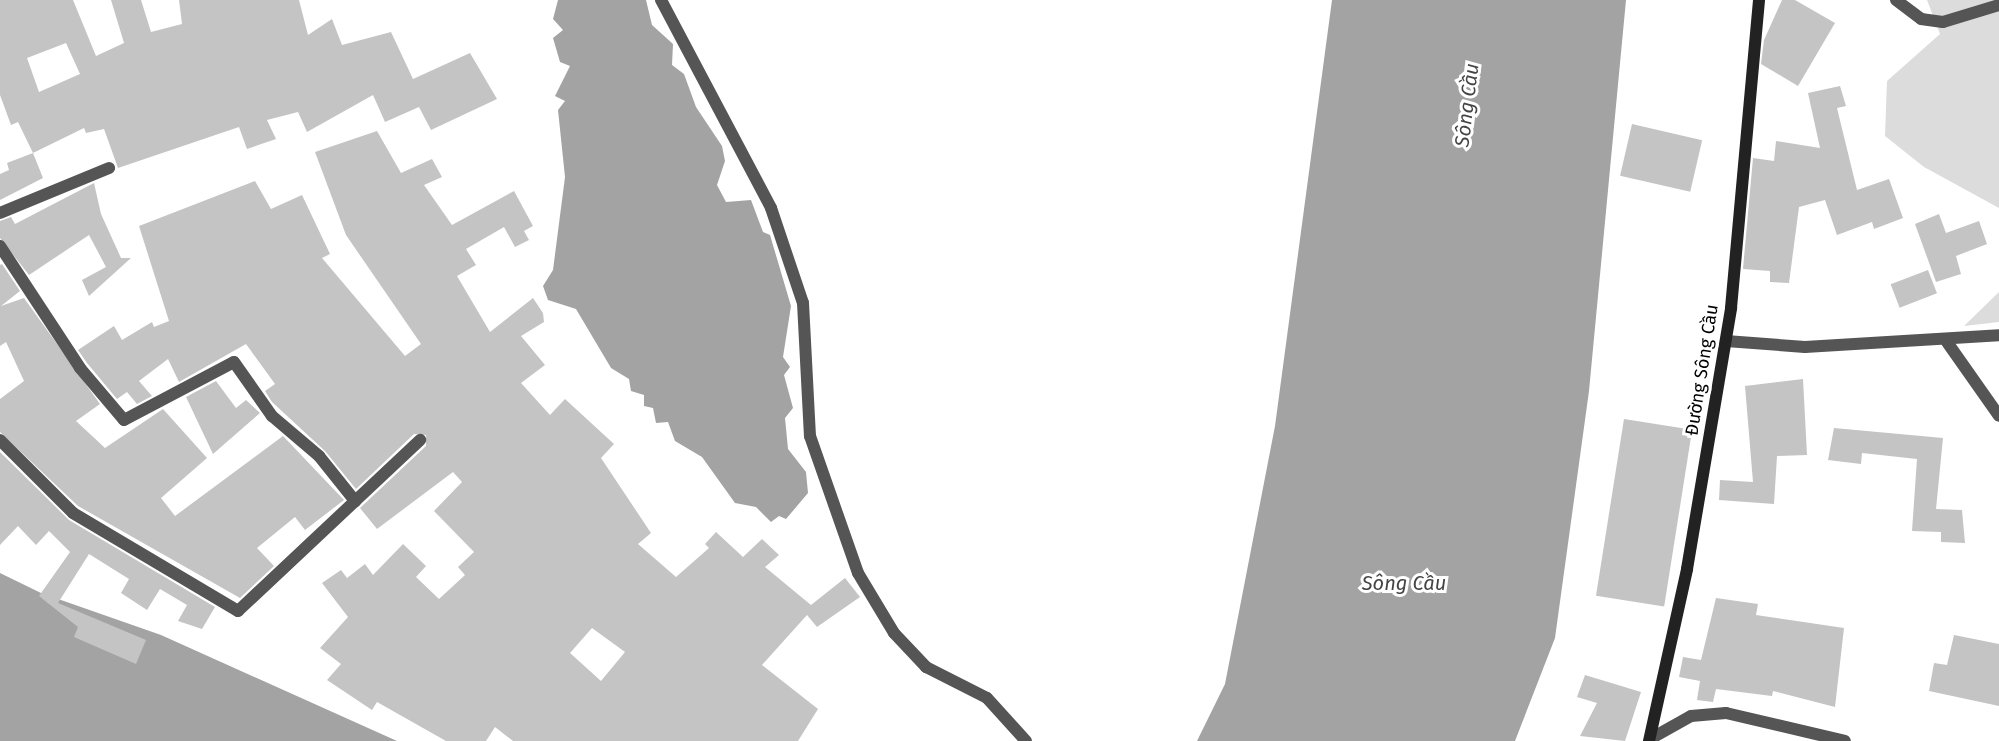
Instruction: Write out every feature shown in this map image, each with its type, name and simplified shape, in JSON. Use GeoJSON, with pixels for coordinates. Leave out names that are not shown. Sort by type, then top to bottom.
{"type":"FeatureCollection","features":[{"type":"Feature","properties":{"kind":"main road","name":"Đường Sông Cầu"},"geometry":{"type":"LineString","coordinates":[[1649,740],[1687,569],[1725,341],[1759,0]]}},
{"type":"Feature","properties":{"kind":"street"},"geometry":{"type":"LineString","coordinates":[[661,0],[771,208],[803,303],[810,436],[858,573],[894,633],[926,667],[987,698],[1026,741]]}},
{"type":"Feature","properties":{"kind":"street"},"geometry":{"type":"LineString","coordinates":[[1896,0],[1921,19],[1943,22],[1999,5]]}},
{"type":"Feature","properties":{"kind":"street"},"geometry":{"type":"LineString","coordinates":[[0,213],[109,168]]}},
{"type":"Feature","properties":{"kind":"street"},"geometry":{"type":"LineString","coordinates":[[0,246],[80,368],[124,420],[234,362],[272,416],[319,456],[355,501]]}},
{"type":"Feature","properties":{"kind":"street"},"geometry":{"type":"LineString","coordinates":[[1725,341],[1805,347],[1947,342],[1999,335]]}},
{"type":"Feature","properties":{"kind":"street"},"geometry":{"type":"LineString","coordinates":[[1947,342],[1999,416]]}},
{"type":"Feature","properties":{"kind":"street"},"geometry":{"type":"LineString","coordinates":[[0,440],[73,513],[238,611],[420,440]]}},
{"type":"Feature","properties":{"kind":"street"},"geometry":{"type":"LineString","coordinates":[[1649,740],[1691,716],[1726,713],[1845,741]]}},
{"type":"Feature","properties":{"kind":"shaded area"},"geometry":{"type":"Polygon","coordinates":[[[1927,0],[1999,0],[1999,208],[1924,167],[1885,136],[1887,81],[1940,34],[1927,0]]]}},
{"type":"Feature","properties":{"kind":"shaded area"},"geometry":{"type":"Polygon","coordinates":[[[1999,292],[1999,322],[1964,326],[1999,292]]]}},
{"type":"Feature","properties":{"kind":"water"},"geometry":{"type":"Polygon","coordinates":[[[558,0],[646,0],[652,25],[673,44],[672,65],[684,74],[696,107],[722,146],[725,161],[717,185],[726,202],[751,200],[763,232],[770,235],[791,306],[783,357],[790,367],[784,375],[793,408],[785,418],[788,449],[806,472],[808,493],[786,519],[779,516],[771,522],[756,507],[735,503],[702,457],[675,441],[668,422],[656,423],[653,408],[644,406],[644,395],[631,391],[629,379],[611,368],[576,309],[548,300],[543,286],[553,270],[565,177],[558,110],[565,101],[555,96],[570,66],[560,62],[553,38],[563,30],[553,19],[558,0]]]}},
{"type":"Feature","properties":{"kind":"water","name":"Sông Cầu"},"geometry":{"type":"Polygon","coordinates":[[[1332,0],[1626,0],[1589,391],[1555,638],[1515,741],[1197,741],[1225,684],[1275,426],[1332,0]]]}},
{"type":"Feature","properties":{"kind":"water"},"geometry":{"type":"Polygon","coordinates":[[[0,573],[41,593],[161,635],[397,741],[0,741],[0,573]]]}},
{"type":"Feature","properties":{"kind":"building"},"geometry":{"type":"Polygon","coordinates":[[[0,0],[73,0],[96,56],[124,43],[111,0],[141,0],[151,32],[182,24],[179,0],[299,0],[308,35],[332,19],[342,45],[391,32],[413,79],[470,53],[497,99],[431,130],[419,107],[385,122],[373,95],[307,132],[298,112],[267,120],[276,139],[247,149],[239,127],[118,168],[104,129],[86,133],[84,128],[33,153],[18,122],[11,125],[0,95],[0,0]],[[66,43],[27,58],[39,92],[80,74],[66,43]]]}},
{"type":"Feature","properties":{"kind":"building"},"geometry":{"type":"Polygon","coordinates":[[[1782,0],[1795,0],[1835,23],[1798,86],[1761,64],[1764,40],[1782,0]]]}},
{"type":"Feature","properties":{"kind":"building"},"geometry":{"type":"Polygon","coordinates":[[[1840,86],[1846,106],[1837,108],[1857,190],[1889,179],[1903,218],[1874,229],[1872,222],[1837,235],[1825,200],[1799,207],[1789,283],[1770,282],[1770,271],[1743,269],[1753,158],[1774,161],[1776,141],[1820,148],[1808,93],[1840,86]]]}},
{"type":"Feature","properties":{"kind":"building"},"geometry":{"type":"Polygon","coordinates":[[[1632,124],[1702,140],[1690,192],[1620,176],[1632,124]]]}},
{"type":"Feature","properties":{"kind":"building"},"geometry":{"type":"Polygon","coordinates":[[[377,131],[401,173],[432,159],[442,177],[424,185],[452,225],[514,191],[533,226],[524,231],[529,240],[515,247],[504,227],[466,249],[476,265],[457,276],[490,332],[533,298],[543,313],[544,322],[521,336],[545,365],[521,383],[550,415],[565,399],[614,444],[601,458],[651,533],[638,544],[676,577],[709,548],[705,544],[716,532],[743,557],[762,539],[779,555],[765,567],[811,605],[845,578],[860,597],[817,627],[807,615],[762,665],[818,709],[798,741],[513,741],[495,727],[486,741],[446,741],[377,702],[372,710],[327,680],[341,664],[320,648],[348,617],[322,583],[341,570],[347,578],[365,564],[373,575],[403,544],[426,566],[416,577],[439,599],[465,575],[458,567],[474,552],[434,511],[462,482],[453,472],[377,529],[360,508],[426,446],[426,435],[414,434],[356,489],[325,451],[272,402],[265,391],[275,384],[246,344],[179,382],[168,359],[139,381],[152,396],[137,404],[127,392],[117,399],[78,350],[114,326],[122,340],[152,322],[154,327],[169,321],[139,226],[255,181],[271,209],[302,195],[330,254],[322,258],[405,356],[421,344],[346,235],[315,152],[377,131]],[[592,628],[570,653],[601,681],[625,652],[592,628]]]}},
{"type":"Feature","properties":{"kind":"building"},"geometry":{"type":"Polygon","coordinates":[[[33,153],[43,178],[0,200],[0,174],[9,170],[7,163],[33,153]]]}},
{"type":"Feature","properties":{"kind":"building"},"geometry":{"type":"Polygon","coordinates":[[[94,183],[101,214],[121,258],[131,258],[89,296],[82,280],[106,267],[89,235],[29,275],[0,238],[0,221],[11,217],[15,224],[94,183]]]}},
{"type":"Feature","properties":{"kind":"building"},"geometry":{"type":"Polygon","coordinates":[[[1939,214],[1946,233],[1979,221],[1987,244],[1956,256],[1961,274],[1936,282],[1915,224],[1939,214]]]}},
{"type":"Feature","properties":{"kind":"building"},"geometry":{"type":"Polygon","coordinates":[[[2,264],[20,291],[1,306],[24,298],[100,404],[76,421],[105,448],[163,409],[207,458],[161,498],[175,516],[283,436],[344,500],[305,530],[295,517],[257,548],[274,566],[240,598],[78,506],[0,432],[0,399],[24,381],[6,342],[0,346],[0,265],[2,264]]]}},
{"type":"Feature","properties":{"kind":"building"},"geometry":{"type":"Polygon","coordinates":[[[1928,270],[1937,293],[1900,308],[1891,284],[1928,270]]]}},
{"type":"Feature","properties":{"kind":"building"},"geometry":{"type":"Polygon","coordinates":[[[1803,379],[1807,455],[1777,456],[1774,504],[1719,500],[1720,480],[1753,482],[1745,386],[1803,379]]]}},
{"type":"Feature","properties":{"kind":"building"},"geometry":{"type":"Polygon","coordinates":[[[216,381],[236,408],[246,400],[260,413],[213,454],[186,397],[216,381]]]}},
{"type":"Feature","properties":{"kind":"building"},"geometry":{"type":"Polygon","coordinates":[[[1624,419],[1692,430],[1664,607],[1596,596],[1624,419]]]}},
{"type":"Feature","properties":{"kind":"building"},"geometry":{"type":"Polygon","coordinates":[[[1834,428],[1943,438],[1936,509],[1962,510],[1965,543],[1941,542],[1941,532],[1912,531],[1917,459],[1862,453],[1861,464],[1828,460],[1834,428]]]}},
{"type":"Feature","properties":{"kind":"building"},"geometry":{"type":"Polygon","coordinates":[[[0,452],[69,520],[215,607],[202,629],[178,621],[187,605],[160,589],[147,610],[121,593],[129,579],[89,554],[58,603],[146,640],[136,664],[74,637],[78,627],[39,596],[70,552],[49,531],[36,545],[18,526],[0,545],[0,452]]]}},
{"type":"Feature","properties":{"kind":"building"},"geometry":{"type":"Polygon","coordinates":[[[1716,598],[1758,604],[1756,615],[1844,628],[1835,707],[1773,691],[1772,696],[1716,689],[1713,702],[1697,700],[1700,681],[1679,677],[1683,657],[1701,660],[1716,598]]]}},
{"type":"Feature","properties":{"kind":"building"},"geometry":{"type":"Polygon","coordinates":[[[1954,635],[1999,644],[1999,706],[1929,691],[1934,663],[1947,665],[1954,635]]]}},
{"type":"Feature","properties":{"kind":"building"},"geometry":{"type":"Polygon","coordinates":[[[1585,675],[1641,692],[1625,741],[1580,736],[1597,703],[1577,697],[1585,675]]]}}]}
